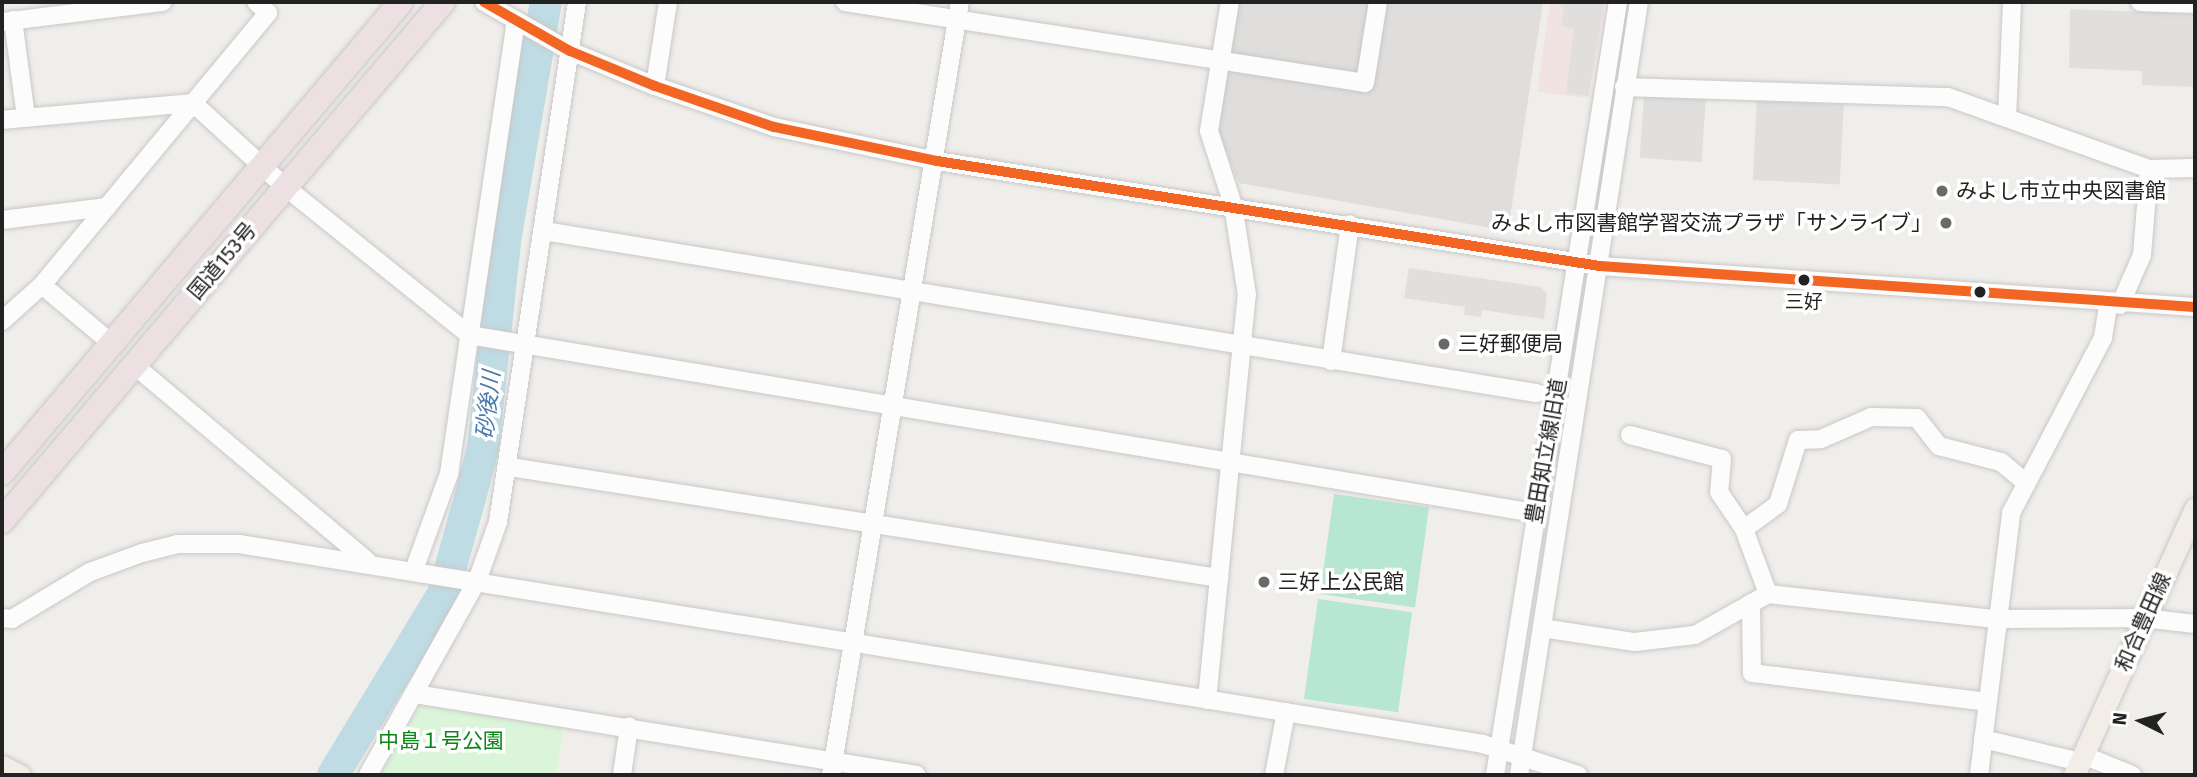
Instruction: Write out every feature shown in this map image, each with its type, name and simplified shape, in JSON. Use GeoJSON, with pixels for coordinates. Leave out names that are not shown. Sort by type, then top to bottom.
{"type":"FeatureCollection","features":[{"type":"Feature","properties":{"kind":"highway","name":"国道153号"},"geometry":{"type":"LineString","coordinates":[[2,473],[401,2]]}},
{"type":"Feature","properties":{"kind":"highway","name":"国道153号"},"geometry":{"type":"LineString","coordinates":[[2,521],[443,2]]}},
{"type":"Feature","properties":{"kind":"main road","name":"和合豊田線"},"geometry":{"type":"LineString","coordinates":[[2079,764],[2195,508]]}},
{"type":"Feature","properties":{"kind":"main road"},"geometry":{"type":"LineString","coordinates":[[2,766],[20,775]]}},
{"type":"Feature","properties":{"kind":"street"},"geometry":{"type":"LineString","coordinates":[[26,117],[7,21],[163,2]]}},
{"type":"Feature","properties":{"kind":"street"},"geometry":{"type":"LineString","coordinates":[[2,321],[42,285],[268,13],[256,2]]}},
{"type":"Feature","properties":{"kind":"street"},"geometry":{"type":"LineString","coordinates":[[484,2],[516,23],[570,51],[655,86],[775,127],[937,161],[1233,205],[1600,266],[2114,305],[2195,307]]}},
{"type":"Feature","properties":{"kind":"street"},"geometry":{"type":"LineString","coordinates":[[368,775],[415,694],[469,579],[510,467],[577,2]]}},
{"type":"Feature","properties":{"kind":"street"},"geometry":{"type":"LineString","coordinates":[[655,86],[668,2]]}},
{"type":"Feature","properties":{"kind":"street"},"geometry":{"type":"LineString","coordinates":[[845,2],[1364,83],[1378,2]]}},
{"type":"Feature","properties":{"kind":"street"},"geometry":{"type":"LineString","coordinates":[[832,769],[876,527],[912,292],[937,161],[960,2]]}},
{"type":"Feature","properties":{"kind":"street"},"geometry":{"type":"LineString","coordinates":[[1207,700],[1227,462],[1244,347],[1247,295],[1233,205],[1209,131],[1230,2]]}},
{"type":"Feature","properties":{"kind":"street","name":"豊田知立線旧道"},"geometry":{"type":"LineString","coordinates":[[1495,775],[1618,2]]}},
{"type":"Feature","properties":{"kind":"street","name":"豊田知立線旧道"},"geometry":{"type":"LineString","coordinates":[[1518,775],[1600,266],[1624,87],[1639,2]]}},
{"type":"Feature","properties":{"kind":"street"},"geometry":{"type":"LineString","coordinates":[[2007,118],[2012,2]]}},
{"type":"Feature","properties":{"kind":"street"},"geometry":{"type":"LineString","coordinates":[[2140,2],[2195,4]]}},
{"type":"Feature","properties":{"kind":"street"},"geometry":{"type":"LineString","coordinates":[[418,570],[449,474],[516,23]]}},
{"type":"Feature","properties":{"kind":"street"},"geometry":{"type":"LineString","coordinates":[[1624,87],[1948,97],[2149,169],[2195,168]]}},
{"type":"Feature","properties":{"kind":"street"},"geometry":{"type":"LineString","coordinates":[[2,120],[193,103],[284,186],[469,335],[529,349],[1535,513]]}},
{"type":"Feature","properties":{"kind":"street"},"geometry":{"type":"LineString","coordinates":[[1979,775],[2011,513],[2103,338],[2114,305],[2142,255],[2149,169]]}},
{"type":"Feature","properties":{"kind":"street"},"geometry":{"type":"LineString","coordinates":[[2,220],[107,207]]}},
{"type":"Feature","properties":{"kind":"street"},"geometry":{"type":"LineString","coordinates":[[1331,360],[1350,224]]}},
{"type":"Feature","properties":{"kind":"street"},"geometry":{"type":"LineString","coordinates":[[544,231],[1537,393]]}},
{"type":"Feature","properties":{"kind":"street"},"geometry":{"type":"LineString","coordinates":[[42,285],[111,343]]}},
{"type":"Feature","properties":{"kind":"street"},"geometry":{"type":"LineString","coordinates":[[135,366],[367,561]]}},
{"type":"Feature","properties":{"kind":"street"},"geometry":{"type":"LineString","coordinates":[[1744,530],[1778,505],[1798,440],[1821,439],[1871,417],[1917,418],[1940,446],[2001,462],[2026,483]]}},
{"type":"Feature","properties":{"kind":"street"},"geometry":{"type":"LineString","coordinates":[[1630,435],[1722,459],[1719,492],[1744,530],[1768,594]]}},
{"type":"Feature","properties":{"kind":"street"},"geometry":{"type":"LineString","coordinates":[[510,467],[876,527],[1219,578]]}},
{"type":"Feature","properties":{"kind":"street"},"geometry":{"type":"LineString","coordinates":[[2,618],[12,618],[90,572],[177,544],[239,544],[367,561],[855,644],[1500,747],[1578,775]]}},
{"type":"Feature","properties":{"kind":"street"},"geometry":{"type":"LineString","coordinates":[[1542,628],[1635,642],[1695,635],[1768,594],[1996,619],[2144,618],[2195,624]]}},
{"type":"Feature","properties":{"kind":"street"},"geometry":{"type":"LineString","coordinates":[[1751,603],[1752,673],[1987,702]]}},
{"type":"Feature","properties":{"kind":"street"},"geometry":{"type":"LineString","coordinates":[[415,694],[629,727],[832,769],[917,775]]}},
{"type":"Feature","properties":{"kind":"street"},"geometry":{"type":"LineString","coordinates":[[1274,775],[1286,712]]}},
{"type":"Feature","properties":{"kind":"street"},"geometry":{"type":"LineString","coordinates":[[622,775],[629,727]]}},
{"type":"Feature","properties":{"kind":"street"},"geometry":{"type":"LineString","coordinates":[[1983,739],[2132,775]]}},
{"type":"Feature","properties":{"kind":"shaded area"},"geometry":{"type":"Polygon","coordinates":[[[1238,2],[1543,2],[1508,231],[1239,183],[1217,130],[1238,2]]]}},
{"type":"Feature","properties":{"kind":"shaded area"},"geometry":{"type":"Polygon","coordinates":[[[1550,2],[1606,2],[1589,98],[1537,92],[1550,2]]]}},
{"type":"Feature","properties":{"kind":"shaded area"},"geometry":{"type":"Polygon","coordinates":[[[1554,2],[1604,2],[1588,96],[1566,93],[1574,28],[1561,26],[1564,8],[1554,2]]]}},
{"type":"Feature","properties":{"kind":"shaded area"},"geometry":{"type":"Polygon","coordinates":[[[2070,9],[2195,14],[2195,87],[2142,85],[2142,71],[2069,68],[2070,9]]]}},
{"type":"Feature","properties":{"kind":"shaded area"},"geometry":{"type":"Polygon","coordinates":[[[1644,95],[1706,99],[1701,162],[1640,158],[1644,95]]]}},
{"type":"Feature","properties":{"kind":"shaded area"},"geometry":{"type":"Polygon","coordinates":[[[1757,100],[1844,105],[1840,184],[1753,180],[1757,100]]]}},
{"type":"Feature","properties":{"kind":"shaded area"},"geometry":{"type":"Polygon","coordinates":[[[1409,268],[1541,287],[1547,294],[1544,319],[1482,310],[1481,317],[1464,315],[1465,307],[1404,298],[1409,268]]]}},
{"type":"Feature","properties":{"kind":"green space"},"geometry":{"type":"Polygon","coordinates":[[[1334,494],[1429,507],[1415,607],[1320,594],[1334,494]]]}},
{"type":"Feature","properties":{"kind":"green space"},"geometry":{"type":"Polygon","coordinates":[[[1318,599],[1412,612],[1398,712],[1304,699],[1318,599]]]}},
{"type":"Feature","properties":{"kind":"green space","name":"中島１号公園"},"geometry":{"type":"Polygon","coordinates":[[[422,702],[564,727],[556,775],[380,775],[422,702]]]}},
{"type":"Feature","properties":{"kind":"waterway","name":"砂後川"},"geometry":{"type":"LineString","coordinates":[[333,775],[443,594],[470,498],[483,448],[505,241],[546,2]]}},
{"type":"Feature","properties":{"kind":"transit line"},"geometry":{"type":"LineString","coordinates":[[484,2],[570,51],[655,86],[774,127],[937,161],[1600,266],[2195,307]]}},
{"type":"Feature","properties":{"kind":"place","name":"みよし市立中央図書館"},"geometry":{"type":"Point","coordinates":[1942,191]}},
{"type":"Feature","properties":{"kind":"place","name":"みよし市図書館学習交流プラザ「サンライブ」"},"geometry":{"type":"Point","coordinates":[1946,223]}},
{"type":"Feature","properties":{"kind":"place","name":"三好"},"geometry":{"type":"Point","coordinates":[1804,280]}},
{"type":"Feature","properties":{"kind":"place","name":"三好郵便局"},"geometry":{"type":"Point","coordinates":[1444,344]}},
{"type":"Feature","properties":{"kind":"place","name":"三好上公民館"},"geometry":{"type":"Point","coordinates":[1264,582]}}]}
